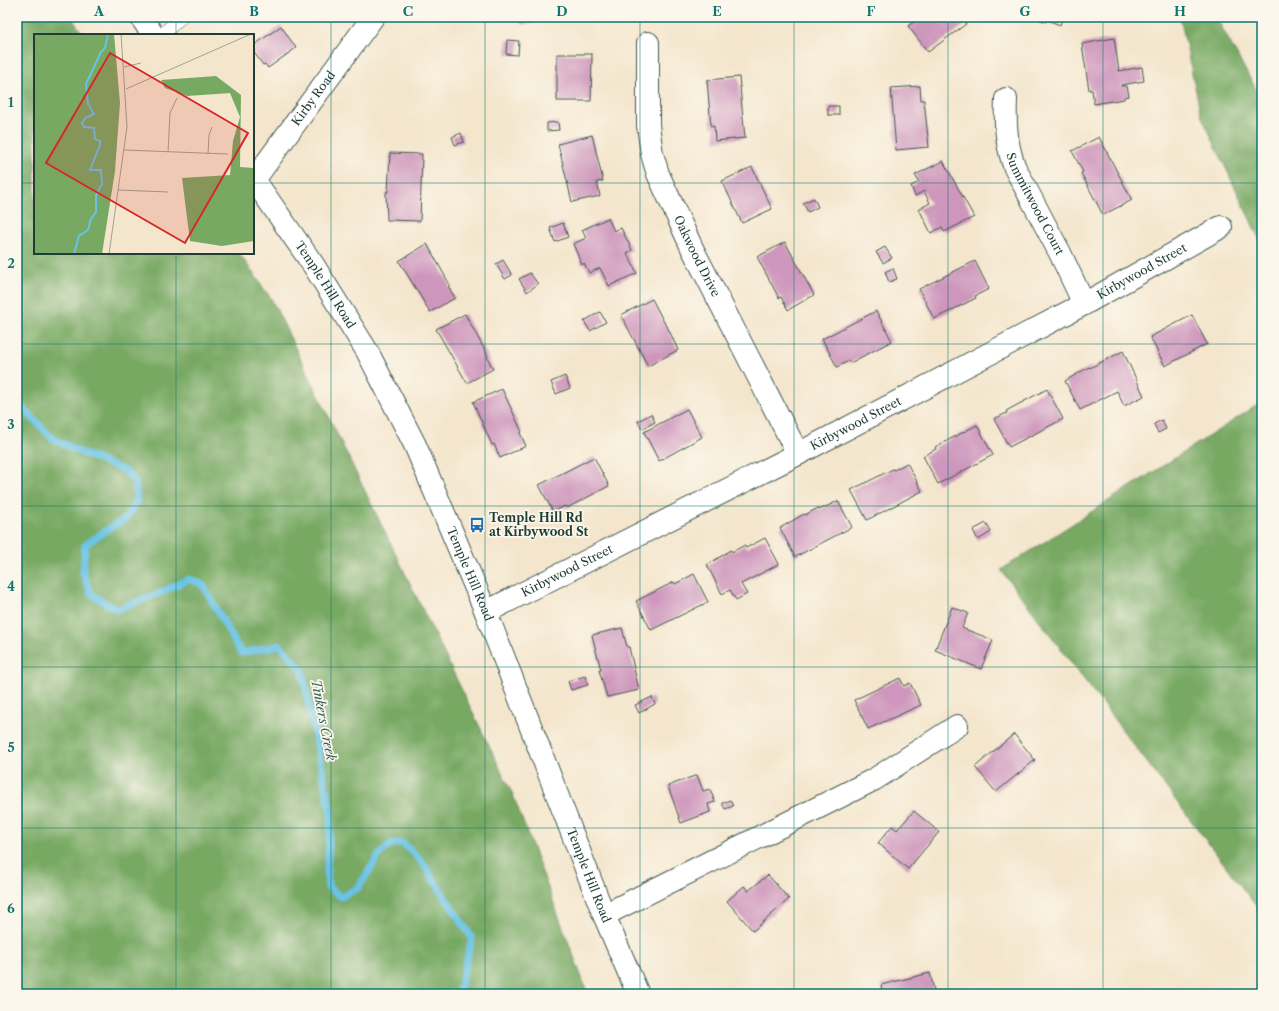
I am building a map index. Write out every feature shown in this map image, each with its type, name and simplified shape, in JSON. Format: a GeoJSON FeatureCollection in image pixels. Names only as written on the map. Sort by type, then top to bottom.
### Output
{"type":"FeatureCollection","features":[{"type":"Feature","properties":{"kind":"street"},"geometry":{"type":"LineString","coordinates":[[141,17],[152,34]]}},
{"type":"Feature","properties":{"kind":"street","name":"Kirby Road"},"geometry":{"type":"LineString","coordinates":[[254,179],[373,17]]}},
{"type":"Feature","properties":{"kind":"street","name":"Oakwood Drive"},"geometry":{"type":"LineString","coordinates":[[648,44],[648,125],[652,154],[658,174],[692,248],[798,454]]}},
{"type":"Feature","properties":{"kind":"street","name":"Summitwood Court"},"geometry":{"type":"LineString","coordinates":[[1006,99],[1006,136],[1009,153],[1015,168],[1060,253],[1084,304]]}},
{"type":"Feature","properties":{"kind":"street","name":"Temple Hill Road"},"geometry":{"type":"LineString","coordinates":[[254,179],[314,266],[367,351],[415,445],[486,612],[604,915],[638,994]]}},
{"type":"Feature","properties":{"kind":"street","name":"Kirbywood Street"},"geometry":{"type":"LineString","coordinates":[[486,612],[798,454],[1084,304],[1221,227]]}},
{"type":"Feature","properties":{"kind":"street"},"geometry":{"type":"LineString","coordinates":[[604,915],[875,779],[957,726]]}},
{"type":"Feature","properties":{"kind":"lane"},"geometry":{"type":"LineString","coordinates":[[163,34],[181,17]]}},
{"type":"Feature","properties":{"kind":"green space"},"geometry":{"type":"Polygon","coordinates":[[[17,17],[71,17],[83,34],[34,34],[34,254],[240,254],[272,300],[513,795],[588,994],[17,994],[17,17]]]}},
{"type":"Feature","properties":{"kind":"green space"},"geometry":{"type":"Polygon","coordinates":[[[514,17],[560,17],[523,24],[514,17]]]}},
{"type":"Feature","properties":{"kind":"green space"},"geometry":{"type":"Polygon","coordinates":[[[1180,17],[1216,17],[1262,100],[1262,245],[1201,115],[1180,17]]]}},
{"type":"Feature","properties":{"kind":"green space"},"geometry":{"type":"Polygon","coordinates":[[[1262,402],[1262,914],[1001,570],[1262,402]]]}},
{"type":"Feature","properties":{"kind":"building"},"geometry":{"type":"Polygon","coordinates":[[[920,17],[971,17],[965,22],[966,24],[928,52],[908,26],[920,17]]]}},
{"type":"Feature","properties":{"kind":"building"},"geometry":{"type":"Polygon","coordinates":[[[1033,17],[1063,17],[1060,25],[1033,17]]]}},
{"type":"Feature","properties":{"kind":"building"},"geometry":{"type":"Polygon","coordinates":[[[281,26],[296,48],[268,68],[265,64],[263,65],[254,52],[254,45],[281,26]]]}},
{"type":"Feature","properties":{"kind":"building"},"geometry":{"type":"Polygon","coordinates":[[[1114,38],[1119,71],[1142,67],[1144,81],[1121,85],[1127,86],[1129,96],[1124,97],[1124,99],[1094,104],[1092,90],[1089,90],[1082,44],[1114,38]]]}},
{"type":"Feature","properties":{"kind":"building"},"geometry":{"type":"Polygon","coordinates":[[[507,40],[519,41],[518,55],[506,54],[507,40]]]}},
{"type":"Feature","properties":{"kind":"building"},"geometry":{"type":"Polygon","coordinates":[[[557,54],[592,54],[591,101],[557,101],[557,54]]]}},
{"type":"Feature","properties":{"kind":"building"},"geometry":{"type":"Polygon","coordinates":[[[739,77],[745,138],[715,141],[714,126],[711,127],[707,80],[739,77]]]}},
{"type":"Feature","properties":{"kind":"building"},"geometry":{"type":"Polygon","coordinates":[[[920,86],[921,100],[924,100],[929,147],[896,150],[891,88],[920,86]]]}},
{"type":"Feature","properties":{"kind":"building"},"geometry":{"type":"Polygon","coordinates":[[[828,106],[839,106],[839,115],[828,115],[828,106]]]}},
{"type":"Feature","properties":{"kind":"building"},"geometry":{"type":"Polygon","coordinates":[[[558,122],[559,130],[547,131],[547,123],[558,122]]]}},
{"type":"Feature","properties":{"kind":"building"},"geometry":{"type":"Polygon","coordinates":[[[461,133],[464,142],[455,145],[452,137],[461,133]]]}},
{"type":"Feature","properties":{"kind":"building"},"geometry":{"type":"Polygon","coordinates":[[[592,135],[603,181],[597,182],[600,196],[572,202],[558,144],[592,135]]]}},
{"type":"Feature","properties":{"kind":"building"},"geometry":{"type":"Polygon","coordinates":[[[1099,137],[1132,200],[1103,215],[1081,173],[1083,172],[1072,151],[1099,137]]]}},
{"type":"Feature","properties":{"kind":"building"},"geometry":{"type":"Polygon","coordinates":[[[390,153],[422,154],[420,221],[387,220],[386,192],[388,192],[390,153]]]}},
{"type":"Feature","properties":{"kind":"building"},"geometry":{"type":"Polygon","coordinates":[[[943,161],[974,217],[944,232],[942,227],[931,233],[919,209],[930,203],[924,191],[915,196],[911,186],[919,182],[915,175],[943,161]]]}},
{"type":"Feature","properties":{"kind":"building"},"geometry":{"type":"Polygon","coordinates":[[[752,167],[772,209],[742,223],[722,181],[752,167]]]}},
{"type":"Feature","properties":{"kind":"building"},"geometry":{"type":"Polygon","coordinates":[[[814,198],[818,207],[808,212],[803,203],[814,198]]]}},
{"type":"Feature","properties":{"kind":"building"},"geometry":{"type":"Polygon","coordinates":[[[608,218],[614,231],[621,228],[632,250],[627,253],[637,273],[609,286],[600,268],[589,273],[584,263],[582,265],[573,244],[586,238],[582,230],[608,218]]]}},
{"type":"Feature","properties":{"kind":"building"},"geometry":{"type":"Polygon","coordinates":[[[563,223],[568,237],[555,242],[550,228],[563,223]]]}},
{"type":"Feature","properties":{"kind":"building"},"geometry":{"type":"Polygon","coordinates":[[[785,242],[814,295],[788,310],[781,297],[779,298],[757,257],[785,242]]]}},
{"type":"Feature","properties":{"kind":"building"},"geometry":{"type":"Polygon","coordinates":[[[427,244],[450,285],[448,286],[455,298],[430,312],[399,261],[427,244]]]}},
{"type":"Feature","properties":{"kind":"building"},"geometry":{"type":"Polygon","coordinates":[[[885,247],[892,258],[883,263],[876,252],[885,247]]]}},
{"type":"Feature","properties":{"kind":"building"},"geometry":{"type":"Polygon","coordinates":[[[503,260],[512,275],[505,279],[496,264],[503,260]]]}},
{"type":"Feature","properties":{"kind":"building"},"geometry":{"type":"Polygon","coordinates":[[[975,261],[989,289],[975,296],[976,298],[934,319],[919,289],[975,261]]]}},
{"type":"Feature","properties":{"kind":"building"},"geometry":{"type":"Polygon","coordinates":[[[893,268],[897,279],[889,282],[885,272],[893,268]]]}},
{"type":"Feature","properties":{"kind":"building"},"geometry":{"type":"Polygon","coordinates":[[[530,273],[538,284],[527,292],[519,279],[530,273]]]}},
{"type":"Feature","properties":{"kind":"building"},"geometry":{"type":"Polygon","coordinates":[[[652,299],[678,350],[648,366],[621,315],[652,299]]]}},
{"type":"Feature","properties":{"kind":"building"},"geometry":{"type":"Polygon","coordinates":[[[876,311],[892,341],[850,363],[849,361],[837,367],[822,339],[876,311]]]}},
{"type":"Feature","properties":{"kind":"building"},"geometry":{"type":"Polygon","coordinates":[[[600,312],[606,322],[590,331],[584,321],[600,312]]]}},
{"type":"Feature","properties":{"kind":"building"},"geometry":{"type":"Polygon","coordinates":[[[465,314],[488,356],[487,357],[493,369],[467,383],[436,329],[465,314]]]}},
{"type":"Feature","properties":{"kind":"building"},"geometry":{"type":"Polygon","coordinates":[[[1192,315],[1207,344],[1165,366],[1150,337],[1192,315]]]}},
{"type":"Feature","properties":{"kind":"building"},"geometry":{"type":"Polygon","coordinates":[[[1123,351],[1144,396],[1124,406],[1117,391],[1080,410],[1065,381],[1089,367],[1090,368],[1123,351]]]}},
{"type":"Feature","properties":{"kind":"building"},"geometry":{"type":"Polygon","coordinates":[[[565,376],[570,388],[556,394],[551,382],[565,376]]]}},
{"type":"Feature","properties":{"kind":"building"},"geometry":{"type":"Polygon","coordinates":[[[502,389],[522,432],[520,433],[526,446],[500,458],[494,444],[492,445],[473,402],[502,389]]]}},
{"type":"Feature","properties":{"kind":"building"},"geometry":{"type":"Polygon","coordinates":[[[1047,389],[1063,419],[1009,447],[994,419],[1047,389]]]}},
{"type":"Feature","properties":{"kind":"building"},"geometry":{"type":"Polygon","coordinates":[[[687,409],[702,437],[659,461],[644,432],[687,409]]]}},
{"type":"Feature","properties":{"kind":"building"},"geometry":{"type":"Polygon","coordinates":[[[651,414],[655,422],[642,429],[638,421],[651,414]]]}},
{"type":"Feature","properties":{"kind":"building"},"geometry":{"type":"Polygon","coordinates":[[[1162,420],[1166,429],[1158,433],[1154,424],[1162,420]]]}},
{"type":"Feature","properties":{"kind":"building"},"geometry":{"type":"Polygon","coordinates":[[[977,425],[993,455],[938,484],[923,456],[936,449],[935,447],[977,425]]]}},
{"type":"Feature","properties":{"kind":"building"},"geometry":{"type":"Polygon","coordinates":[[[594,457],[609,486],[567,508],[565,506],[553,512],[539,485],[594,457]]]}},
{"type":"Feature","properties":{"kind":"building"},"geometry":{"type":"Polygon","coordinates":[[[907,463],[922,491],[867,520],[851,490],[907,463]]]}},
{"type":"Feature","properties":{"kind":"building"},"geometry":{"type":"Polygon","coordinates":[[[838,501],[852,527],[795,557],[780,528],[804,514],[805,515],[818,508],[819,510],[838,501]]]}},
{"type":"Feature","properties":{"kind":"building"},"geometry":{"type":"Polygon","coordinates":[[[986,523],[991,532],[978,540],[973,530],[986,523]]]}},
{"type":"Feature","properties":{"kind":"building"},"geometry":{"type":"Polygon","coordinates":[[[765,538],[779,564],[741,584],[747,594],[736,600],[730,590],[722,594],[707,565],[731,550],[732,552],[745,545],[746,548],[765,538]]]}},
{"type":"Feature","properties":{"kind":"building"},"geometry":{"type":"Polygon","coordinates":[[[694,574],[708,602],[651,630],[636,601],[694,574]]]}},
{"type":"Feature","properties":{"kind":"building"},"geometry":{"type":"Polygon","coordinates":[[[952,607],[968,613],[962,628],[993,640],[981,669],[935,650],[952,607]]]}},
{"type":"Feature","properties":{"kind":"building"},"geometry":{"type":"Polygon","coordinates":[[[622,628],[627,647],[629,647],[639,690],[607,697],[599,670],[601,670],[592,635],[622,628]]]}},
{"type":"Feature","properties":{"kind":"building"},"geometry":{"type":"Polygon","coordinates":[[[585,676],[588,685],[571,690],[568,681],[585,676]]]}},
{"type":"Feature","properties":{"kind":"building"},"geometry":{"type":"Polygon","coordinates":[[[900,678],[904,686],[910,683],[921,705],[868,729],[854,700],[900,678]]]}},
{"type":"Feature","properties":{"kind":"building"},"geometry":{"type":"Polygon","coordinates":[[[652,697],[655,704],[639,713],[635,705],[652,697]]]}},
{"type":"Feature","properties":{"kind":"building"},"geometry":{"type":"Polygon","coordinates":[[[1014,734],[1035,760],[996,792],[975,767],[1014,734]]]}},
{"type":"Feature","properties":{"kind":"building"},"geometry":{"type":"Polygon","coordinates":[[[697,775],[703,791],[710,789],[715,802],[708,804],[710,812],[681,823],[668,786],[697,775]]]}},
{"type":"Feature","properties":{"kind":"building"},"geometry":{"type":"Polygon","coordinates":[[[730,800],[733,806],[725,809],[722,803],[730,800]]]}},
{"type":"Feature","properties":{"kind":"building"},"geometry":{"type":"Polygon","coordinates":[[[914,811],[939,832],[908,869],[878,843],[892,826],[897,830],[914,811]]]}},
{"type":"Feature","properties":{"kind":"building"},"geometry":{"type":"Polygon","coordinates":[[[768,875],[789,899],[753,931],[727,901],[744,886],[748,891],[768,875]]]}},
{"type":"Feature","properties":{"kind":"building"},"geometry":{"type":"Polygon","coordinates":[[[930,973],[935,994],[883,994],[881,985],[930,973]]]}},
{"type":"Feature","properties":{"kind":"waterway","name":"Tinkers Creek"},"geometry":{"type":"LineString","coordinates":[[17,402],[53,439],[125,471],[135,481],[137,502],[125,519],[85,545],[83,573],[91,594],[117,610],[160,593],[189,579],[203,585],[241,653],[280,645],[302,670],[331,814],[327,868],[328,887],[341,897],[358,888],[379,855],[391,844],[403,843],[422,862],[472,938],[459,991],[460,994]]}},
{"type":"Feature","properties":{"kind":"place","name":"Temple Hill Rd at Kirbywood St"},"geometry":{"type":"Point","coordinates":[477,525]}}]}
